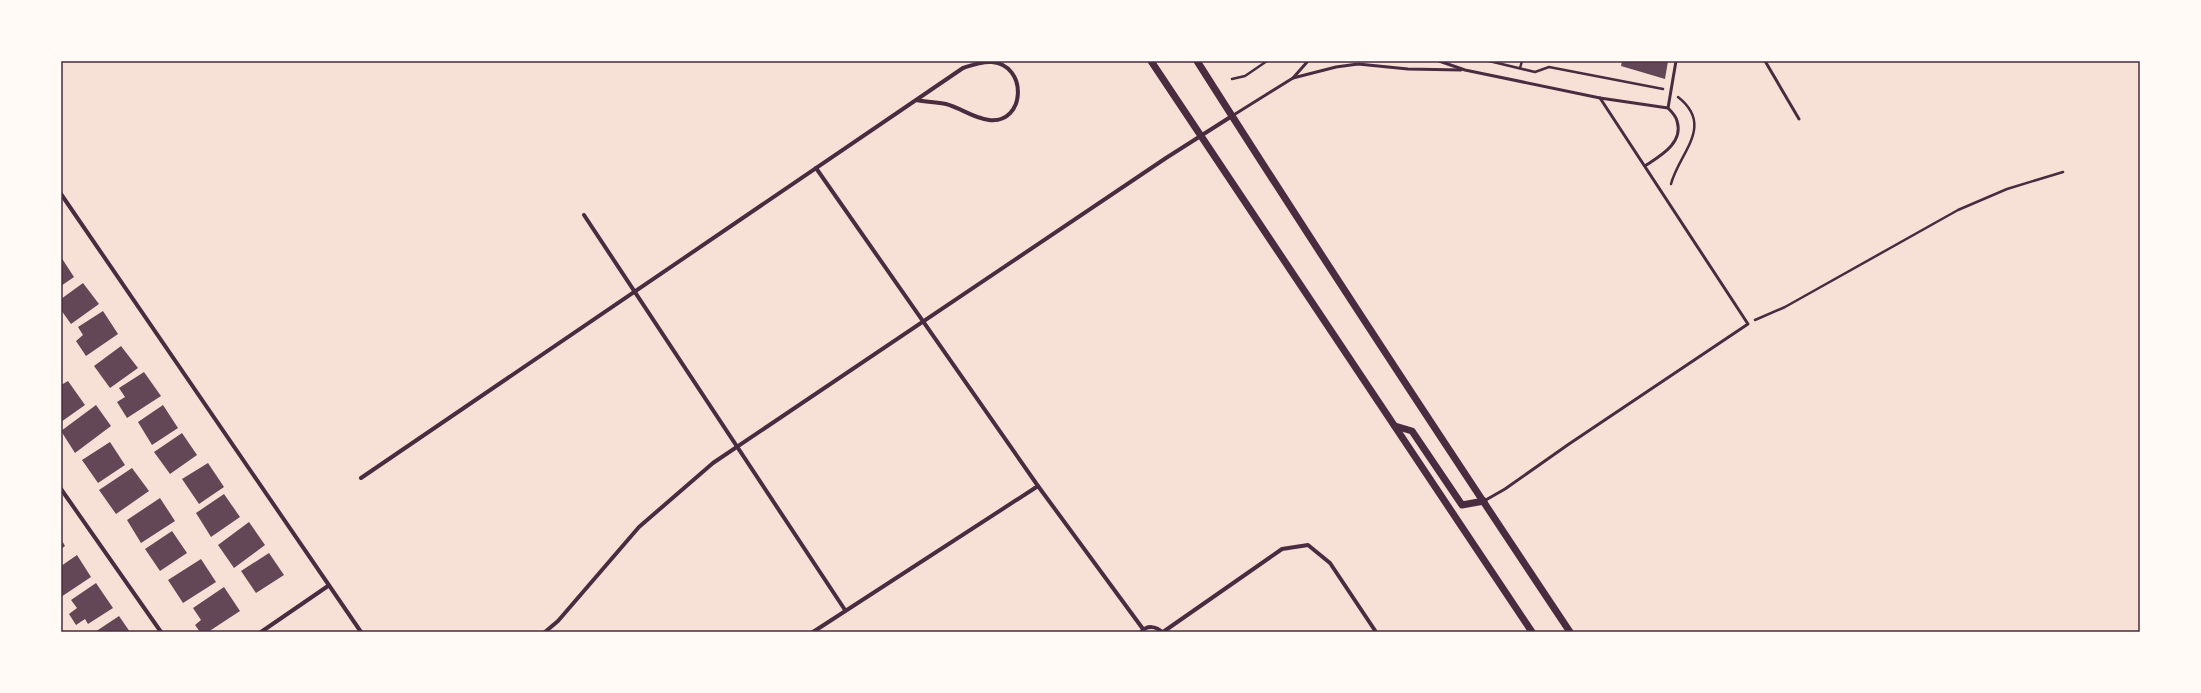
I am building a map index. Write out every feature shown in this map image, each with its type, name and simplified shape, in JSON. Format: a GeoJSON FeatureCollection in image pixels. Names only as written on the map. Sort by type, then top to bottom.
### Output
{"type":"FeatureCollection","features":[{"type":"Feature","properties":{"kind":"street"},"geometry":{"type":"LineString","coordinates":[[1151,61],[1532,632]]}},
{"type":"Feature","properties":{"kind":"street"},"geometry":{"type":"LineString","coordinates":[[1197,61],[1251,148],[1570,632]]}},
{"type":"Feature","properties":{"kind":"street"},"geometry":{"type":"LineString","coordinates":[[361,478],[635,291],[963,68],[979,63],[993,62],[1008,68],[1017,80],[1020,94],[1015,108],[1004,118],[989,120],[968,114],[947,104],[916,100]]}},
{"type":"Feature","properties":{"kind":"street"},"geometry":{"type":"LineString","coordinates":[[545,632],[558,621],[640,527],[713,463],[1232,116]]}},
{"type":"Feature","properties":{"kind":"street"},"geometry":{"type":"LineString","coordinates":[[816,168],[1038,486],[1142,631],[1155,627],[1162,632],[1282,549],[1308,545],[1330,563],[1376,632]]}},
{"type":"Feature","properties":{"kind":"street"},"geometry":{"type":"LineString","coordinates":[[61,194],[328,586],[361,632]]}},
{"type":"Feature","properties":{"kind":"street"},"geometry":{"type":"LineString","coordinates":[[584,215],[845,610]]}},
{"type":"Feature","properties":{"kind":"street"},"geometry":{"type":"LineString","coordinates":[[1395,426],[1412,431],[1462,505],[1484,501]]}},
{"type":"Feature","properties":{"kind":"street"},"geometry":{"type":"LineString","coordinates":[[813,632],[1038,486]]}},
{"type":"Feature","properties":{"kind":"street"},"geometry":{"type":"LineString","coordinates":[[61,488],[161,632]]}},
{"type":"Feature","properties":{"kind":"street"},"geometry":{"type":"LineString","coordinates":[[261,632],[328,586]]}},
{"type":"Feature","properties":{"kind":"lane"},"geometry":{"type":"LineString","coordinates":[[1232,116],[1293,78],[1308,61]]}},
{"type":"Feature","properties":{"kind":"lane"},"geometry":{"type":"LineString","coordinates":[[1439,61],[1464,70],[1600,98],[1668,108],[1677,120],[1677,136],[1669,149],[1645,166]]}},
{"type":"Feature","properties":{"kind":"lane"},"geometry":{"type":"LineString","coordinates":[[1668,108],[1676,61]]}},
{"type":"Feature","properties":{"kind":"lane"},"geometry":{"type":"LineString","coordinates":[[1765,61],[1799,119]]}},
{"type":"Feature","properties":{"kind":"lane"},"geometry":{"type":"LineString","coordinates":[[1293,78],[1336,67],[1358,64],[1408,69],[1464,70]]}},
{"type":"Feature","properties":{"kind":"lane"},"geometry":{"type":"LineString","coordinates":[[1484,501],[1505,489],[1569,444],[1748,324],[1600,98]]}},
{"type":"Feature","properties":{"kind":"path"},"geometry":{"type":"LineString","coordinates":[[1232,79],[1245,76],[1267,61]]}},
{"type":"Feature","properties":{"kind":"path"},"geometry":{"type":"LineString","coordinates":[[1748,324],[1785,307],[1958,210],[2007,189],[2063,172]]}},
{"type":"Feature","properties":{"kind":"building"},"geometry":{"type":"Polygon","coordinates":[[[1622,61],[1668,61],[1665,79],[1621,66],[1622,61]]]}},
{"type":"Feature","properties":{"kind":"building"},"geometry":{"type":"Polygon","coordinates":[[[61,257],[74,277],[61,286],[61,257]]]}},
{"type":"Feature","properties":{"kind":"building"},"geometry":{"type":"Polygon","coordinates":[[[83,283],[99,304],[71,324],[61,310],[61,299],[83,283]]]}},
{"type":"Feature","properties":{"kind":"building"},"geometry":{"type":"Polygon","coordinates":[[[103,311],[118,334],[86,356],[76,341],[83,335],[78,327],[103,311]]]}},
{"type":"Feature","properties":{"kind":"building"},"geometry":{"type":"Polygon","coordinates":[[[121,346],[138,368],[110,388],[94,366],[121,346]]]}},
{"type":"Feature","properties":{"kind":"building"},"geometry":{"type":"Polygon","coordinates":[[[144,372],[161,396],[127,418],[117,402],[125,397],[119,388],[144,372]]]}},
{"type":"Feature","properties":{"kind":"building"},"geometry":{"type":"Polygon","coordinates":[[[68,381],[85,405],[61,422],[61,385],[68,381]]]}},
{"type":"Feature","properties":{"kind":"building"},"geometry":{"type":"Polygon","coordinates":[[[96,405],[111,426],[75,453],[61,431],[96,405]]]}},
{"type":"Feature","properties":{"kind":"building"},"geometry":{"type":"Polygon","coordinates":[[[163,405],[178,428],[152,445],[138,422],[163,405]]]}},
{"type":"Feature","properties":{"kind":"building"},"geometry":{"type":"Polygon","coordinates":[[[182,433],[197,455],[170,474],[154,452],[182,433]]]}},
{"type":"Feature","properties":{"kind":"building"},"geometry":{"type":"Polygon","coordinates":[[[110,442],[125,465],[98,483],[82,460],[110,442]]]}},
{"type":"Feature","properties":{"kind":"building"},"geometry":{"type":"Polygon","coordinates":[[[208,463],[224,487],[199,504],[182,479],[208,463]]]}},
{"type":"Feature","properties":{"kind":"building"},"geometry":{"type":"Polygon","coordinates":[[[132,468],[149,491],[116,514],[99,490],[132,468]]]}},
{"type":"Feature","properties":{"kind":"building"},"geometry":{"type":"Polygon","coordinates":[[[224,494],[240,517],[211,537],[196,513],[224,494]]]}},
{"type":"Feature","properties":{"kind":"building"},"geometry":{"type":"Polygon","coordinates":[[[160,498],[175,521],[141,543],[127,520],[160,498]]]}},
{"type":"Feature","properties":{"kind":"building"},"geometry":{"type":"Polygon","coordinates":[[[249,522],[265,545],[234,568],[218,545],[249,522]]]}},
{"type":"Feature","properties":{"kind":"building"},"geometry":{"type":"Polygon","coordinates":[[[172,531],[187,553],[160,571],[145,549],[172,531]]]}},
{"type":"Feature","properties":{"kind":"building"},"geometry":{"type":"Polygon","coordinates":[[[61,539],[65,546],[61,549],[61,539]]]}},
{"type":"Feature","properties":{"kind":"building"},"geometry":{"type":"Polygon","coordinates":[[[269,553],[284,575],[256,593],[241,571],[269,553]]]}},
{"type":"Feature","properties":{"kind":"building"},"geometry":{"type":"Polygon","coordinates":[[[77,555],[91,577],[61,597],[61,566],[77,555]]]}},
{"type":"Feature","properties":{"kind":"building"},"geometry":{"type":"Polygon","coordinates":[[[201,559],[216,582],[183,603],[168,580],[201,559]]]}},
{"type":"Feature","properties":{"kind":"building"},"geometry":{"type":"Polygon","coordinates":[[[96,583],[113,608],[88,624],[85,619],[76,625],[69,614],[77,608],[71,600],[96,583]]]}},
{"type":"Feature","properties":{"kind":"building"},"geometry":{"type":"Polygon","coordinates":[[[224,587],[240,611],[208,632],[200,632],[195,625],[201,620],[193,608],[224,587]]]}},
{"type":"Feature","properties":{"kind":"building"},"geometry":{"type":"Polygon","coordinates":[[[119,616],[130,632],[95,632],[119,616]]]}}]}
